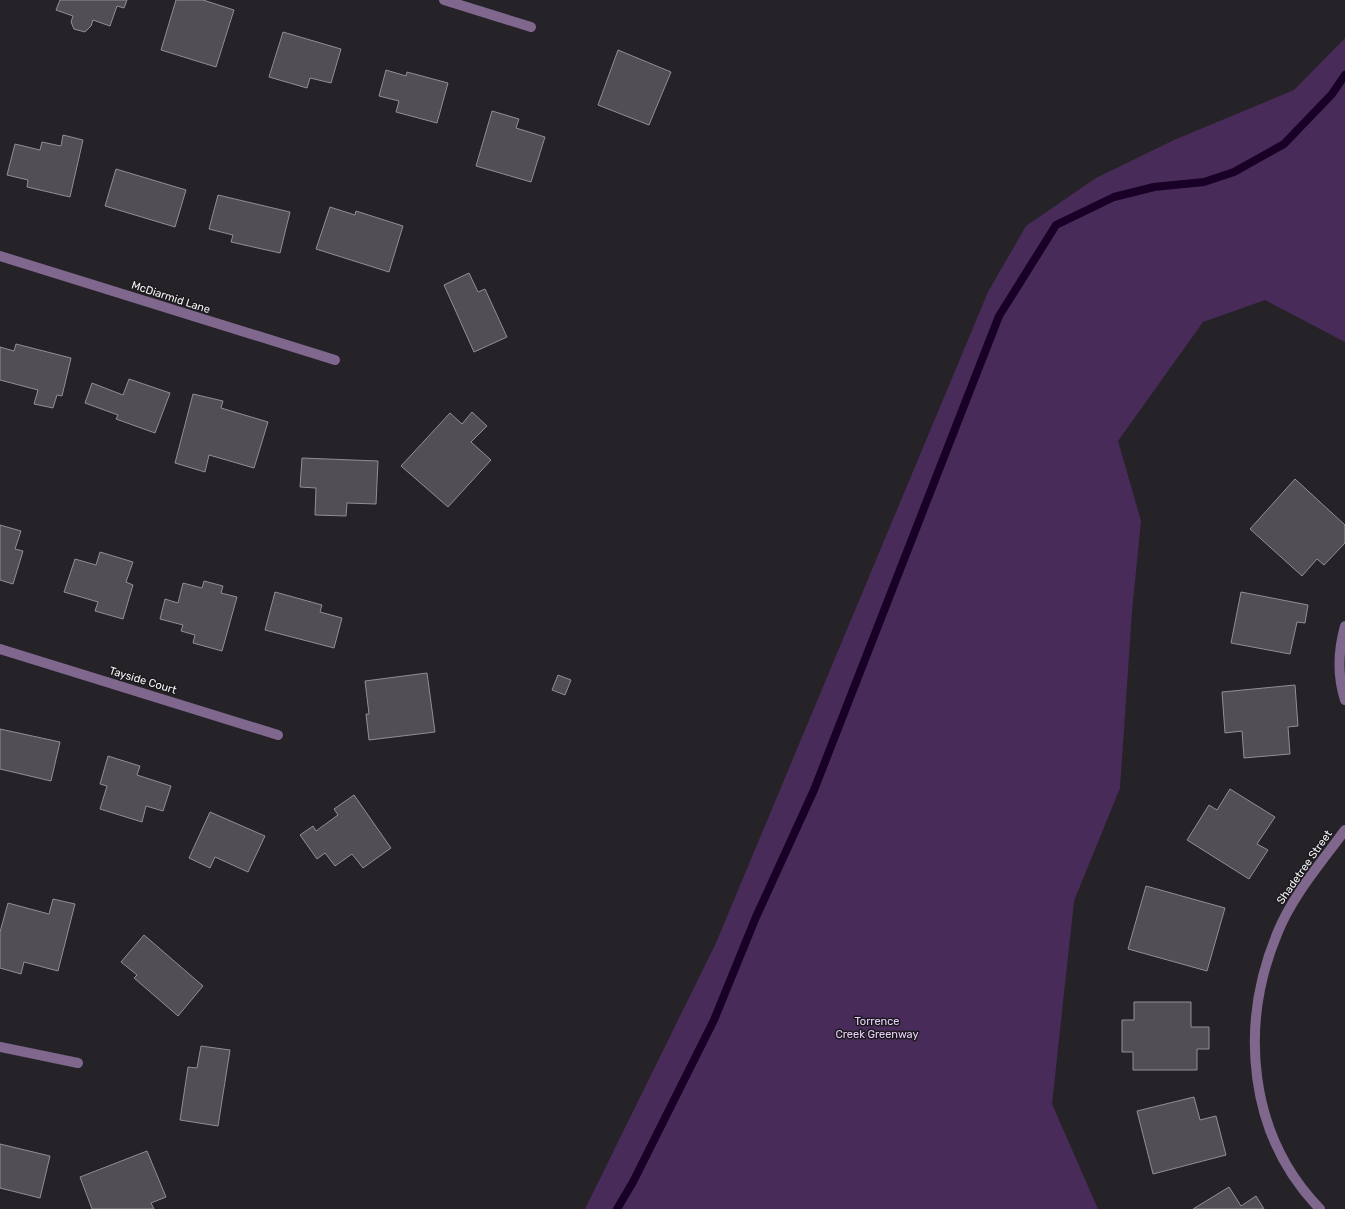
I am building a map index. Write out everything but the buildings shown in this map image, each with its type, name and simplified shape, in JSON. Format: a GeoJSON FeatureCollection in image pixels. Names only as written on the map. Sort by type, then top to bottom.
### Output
{"type":"FeatureCollection","features":[{"type":"Feature","properties":{"kind":"street"},"geometry":{"type":"LineString","coordinates":[[444,0],[530,27]]}},
{"type":"Feature","properties":{"kind":"street","name":"McDiarmid Lane"},"geometry":{"type":"LineString","coordinates":[[0,256],[335,360]]}},
{"type":"Feature","properties":{"kind":"street"},"geometry":{"type":"LineString","coordinates":[[1345,626],[1340,644],[1338,668],[1345,700]]}},
{"type":"Feature","properties":{"kind":"street","name":"Tayside Court"},"geometry":{"type":"LineString","coordinates":[[0,649],[278,734]]}},
{"type":"Feature","properties":{"kind":"street","name":"Shadetree Street"},"geometry":{"type":"LineString","coordinates":[[1320,1209],[1311,1200],[1288,1166],[1267,1125],[1257,1087],[1255,1044],[1257,1003],[1265,968],[1277,933],[1293,902],[1345,830]]}},
{"type":"Feature","properties":{"kind":"street"},"geometry":{"type":"LineString","coordinates":[[0,1047],[78,1064]]}},
{"type":"Feature","properties":{"kind":"green space","name":"Torrence Creek Greenway"},"geometry":{"type":"Polygon","coordinates":[[[1345,38],[1345,342],[1265,300],[1203,322],[1118,441],[1141,521],[1132,611],[1120,788],[1074,901],[1052,1104],[1098,1209],[585,1209],[716,943],[988,292],[1026,226],[1096,178],[1174,140],[1294,90],[1345,38]]]}},
{"type":"Feature","properties":{"kind":"waterway"},"geometry":{"type":"LineString","coordinates":[[617,1209],[633,1182],[714,1020],[756,917],[814,790],[999,316],[1056,225],[1114,197],[1154,187],[1204,182],[1234,172],[1284,144],[1332,94],[1345,75]]}}]}
